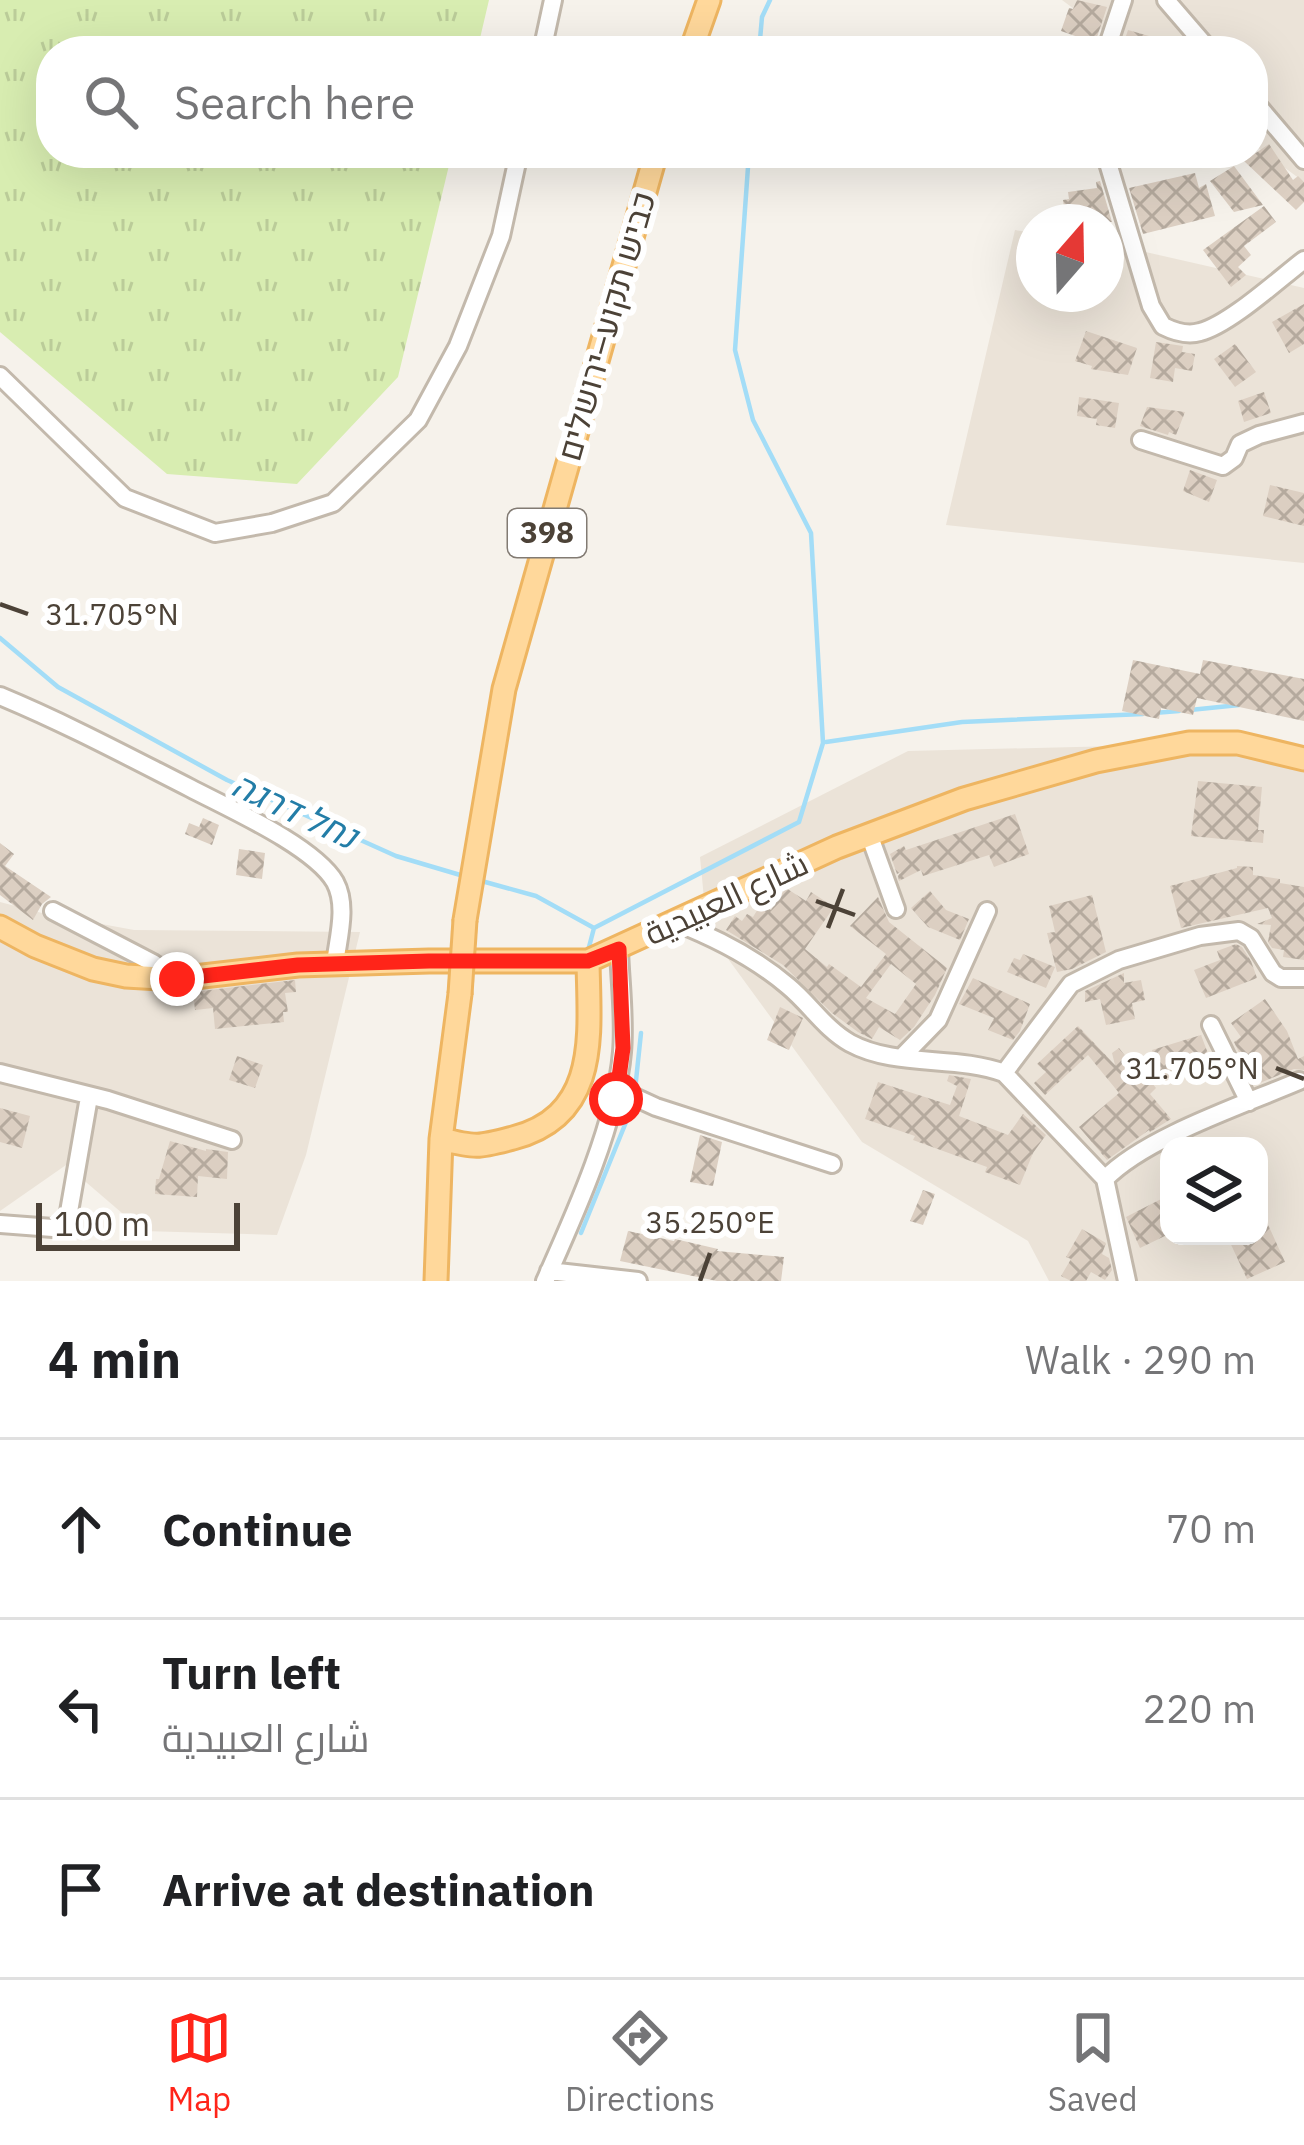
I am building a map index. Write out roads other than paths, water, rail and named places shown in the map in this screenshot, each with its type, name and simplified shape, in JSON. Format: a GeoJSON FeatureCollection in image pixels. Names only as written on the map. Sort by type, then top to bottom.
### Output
{"type":"FeatureCollection","features":[{"type":"Feature","properties":{"kind":"main road"},"geometry":{"type":"LineString","coordinates":[[696,36],[709,0]]}},
{"type":"Feature","properties":{"kind":"main road","name":"כביש תקוע–ירושלים"},"geometry":{"type":"LineString","coordinates":[[441,1139],[465,920],[504,689],[652,168]]}},
{"type":"Feature","properties":{"kind":"main road","name":"شارع العبيدية"},"geometry":{"type":"LineString","coordinates":[[0,926],[35,946],[93,969],[126,976],[177,979],[298,965],[588,961],[869,834],[964,799],[1096,761],[1189,743],[1238,743],[1304,759]]}},
{"type":"Feature","properties":{"kind":"main road"},"geometry":{"type":"LineString","coordinates":[[441,1139],[476,1148],[534,1132],[565,1108],[579,1089],[589,1046],[588,961]]}},
{"type":"Feature","properties":{"kind":"main road","name":"398"},"geometry":{"type":"LineString","coordinates":[[436,1281],[441,1139]]}},
{"type":"Feature","properties":{"kind":"street"},"geometry":{"type":"LineString","coordinates":[[546,36],[554,0]]}},
{"type":"Feature","properties":{"kind":"street"},"geometry":{"type":"LineString","coordinates":[[1111,36],[1124,0]]}},
{"type":"Feature","properties":{"kind":"street"},"geometry":{"type":"LineString","coordinates":[[1166,0],[1197,36]]}},
{"type":"Feature","properties":{"kind":"street"},"geometry":{"type":"LineString","coordinates":[[1268,118],[1304,160]]}},
{"type":"Feature","properties":{"kind":"street"},"geometry":{"type":"LineString","coordinates":[[0,376],[125,498],[215,533],[272,523],[333,503],[418,420],[458,346],[501,236],[516,168]]}},
{"type":"Feature","properties":{"kind":"street"},"geometry":{"type":"LineString","coordinates":[[1109,168],[1150,306],[1162,326],[1188,334],[1204,332],[1304,260]]}},
{"type":"Feature","properties":{"kind":"street"},"geometry":{"type":"LineString","coordinates":[[1141,440],[1222,466],[1234,458],[1240,444],[1304,422]]}},
{"type":"Feature","properties":{"kind":"street"},"geometry":{"type":"LineString","coordinates":[[0,696],[228,808],[310,857],[336,884],[341,899],[335,964]]}},
{"type":"Feature","properties":{"kind":"street"},"geometry":{"type":"LineString","coordinates":[[869,834],[896,908]]}},
{"type":"Feature","properties":{"kind":"street"},"geometry":{"type":"LineString","coordinates":[[53,910],[177,979]]}},
{"type":"Feature","properties":{"kind":"street"},"geometry":{"type":"LineString","coordinates":[[902,1057],[938,1020],[987,911]]}},
{"type":"Feature","properties":{"kind":"street"},"geometry":{"type":"LineString","coordinates":[[675,922],[732,947],[789,986],[849,1042],[867,1050],[1004,1073],[1105,1180],[1127,1281]]}},
{"type":"Feature","properties":{"kind":"street"},"geometry":{"type":"LineString","coordinates":[[1004,1073],[1071,984],[1119,960],[1199,936],[1239,931],[1251,938],[1273,973],[1281,978],[1304,978]]}},
{"type":"Feature","properties":{"kind":"street"},"geometry":{"type":"LineString","coordinates":[[619,949],[623,1048],[617,1089],[547,1276],[638,1281]]}},
{"type":"Feature","properties":{"kind":"street"},"geometry":{"type":"LineString","coordinates":[[1211,1025],[1249,1102]]}},
{"type":"Feature","properties":{"kind":"street"},"geometry":{"type":"LineString","coordinates":[[0,1073],[108,1100],[232,1140]]}},
{"type":"Feature","properties":{"kind":"street"},"geometry":{"type":"LineString","coordinates":[[1105,1180],[1122,1162],[1299,1081]]}},
{"type":"Feature","properties":{"kind":"street"},"geometry":{"type":"LineString","coordinates":[[617,1089],[656,1107],[832,1164]]}},
{"type":"Feature","properties":{"kind":"street"},"geometry":{"type":"LineString","coordinates":[[0,1225],[66,1229],[89,1096]]}},
{"type":"Feature","properties":{"kind":"waterway"},"geometry":{"type":"LineString","coordinates":[[760,36],[770,0]]}},
{"type":"Feature","properties":{"kind":"waterway"},"geometry":{"type":"LineString","coordinates":[[594,928],[799,822],[823,743],[811,533],[753,420],[735,350],[748,168]]}},
{"type":"Feature","properties":{"kind":"waterway","name":"נחל דרגה"},"geometry":{"type":"LineString","coordinates":[[0,638],[58,687],[227,780],[396,856],[467,877]]}},
{"type":"Feature","properties":{"kind":"waterway"},"geometry":{"type":"LineString","coordinates":[[1190,710],[1239,705]]}},
{"type":"Feature","properties":{"kind":"waterway"},"geometry":{"type":"LineString","coordinates":[[1154,713],[1179,711]]}},
{"type":"Feature","properties":{"kind":"waterway"},"geometry":{"type":"LineString","coordinates":[[826,742],[962,722],[1143,714]]}},
{"type":"Feature","properties":{"kind":"waterway","name":"נחל דרגה"},"geometry":{"type":"LineString","coordinates":[[478,880],[536,896],[594,928],[589,947]]}},
{"type":"Feature","properties":{"kind":"waterway","name":"נחל דרגה"},"geometry":{"type":"LineString","coordinates":[[635,1090],[641,1033]]}},
{"type":"Feature","properties":{"kind":"waterway","name":"נחל דרגה"},"geometry":{"type":"LineString","coordinates":[[581,1233],[633,1105]]}}]}
